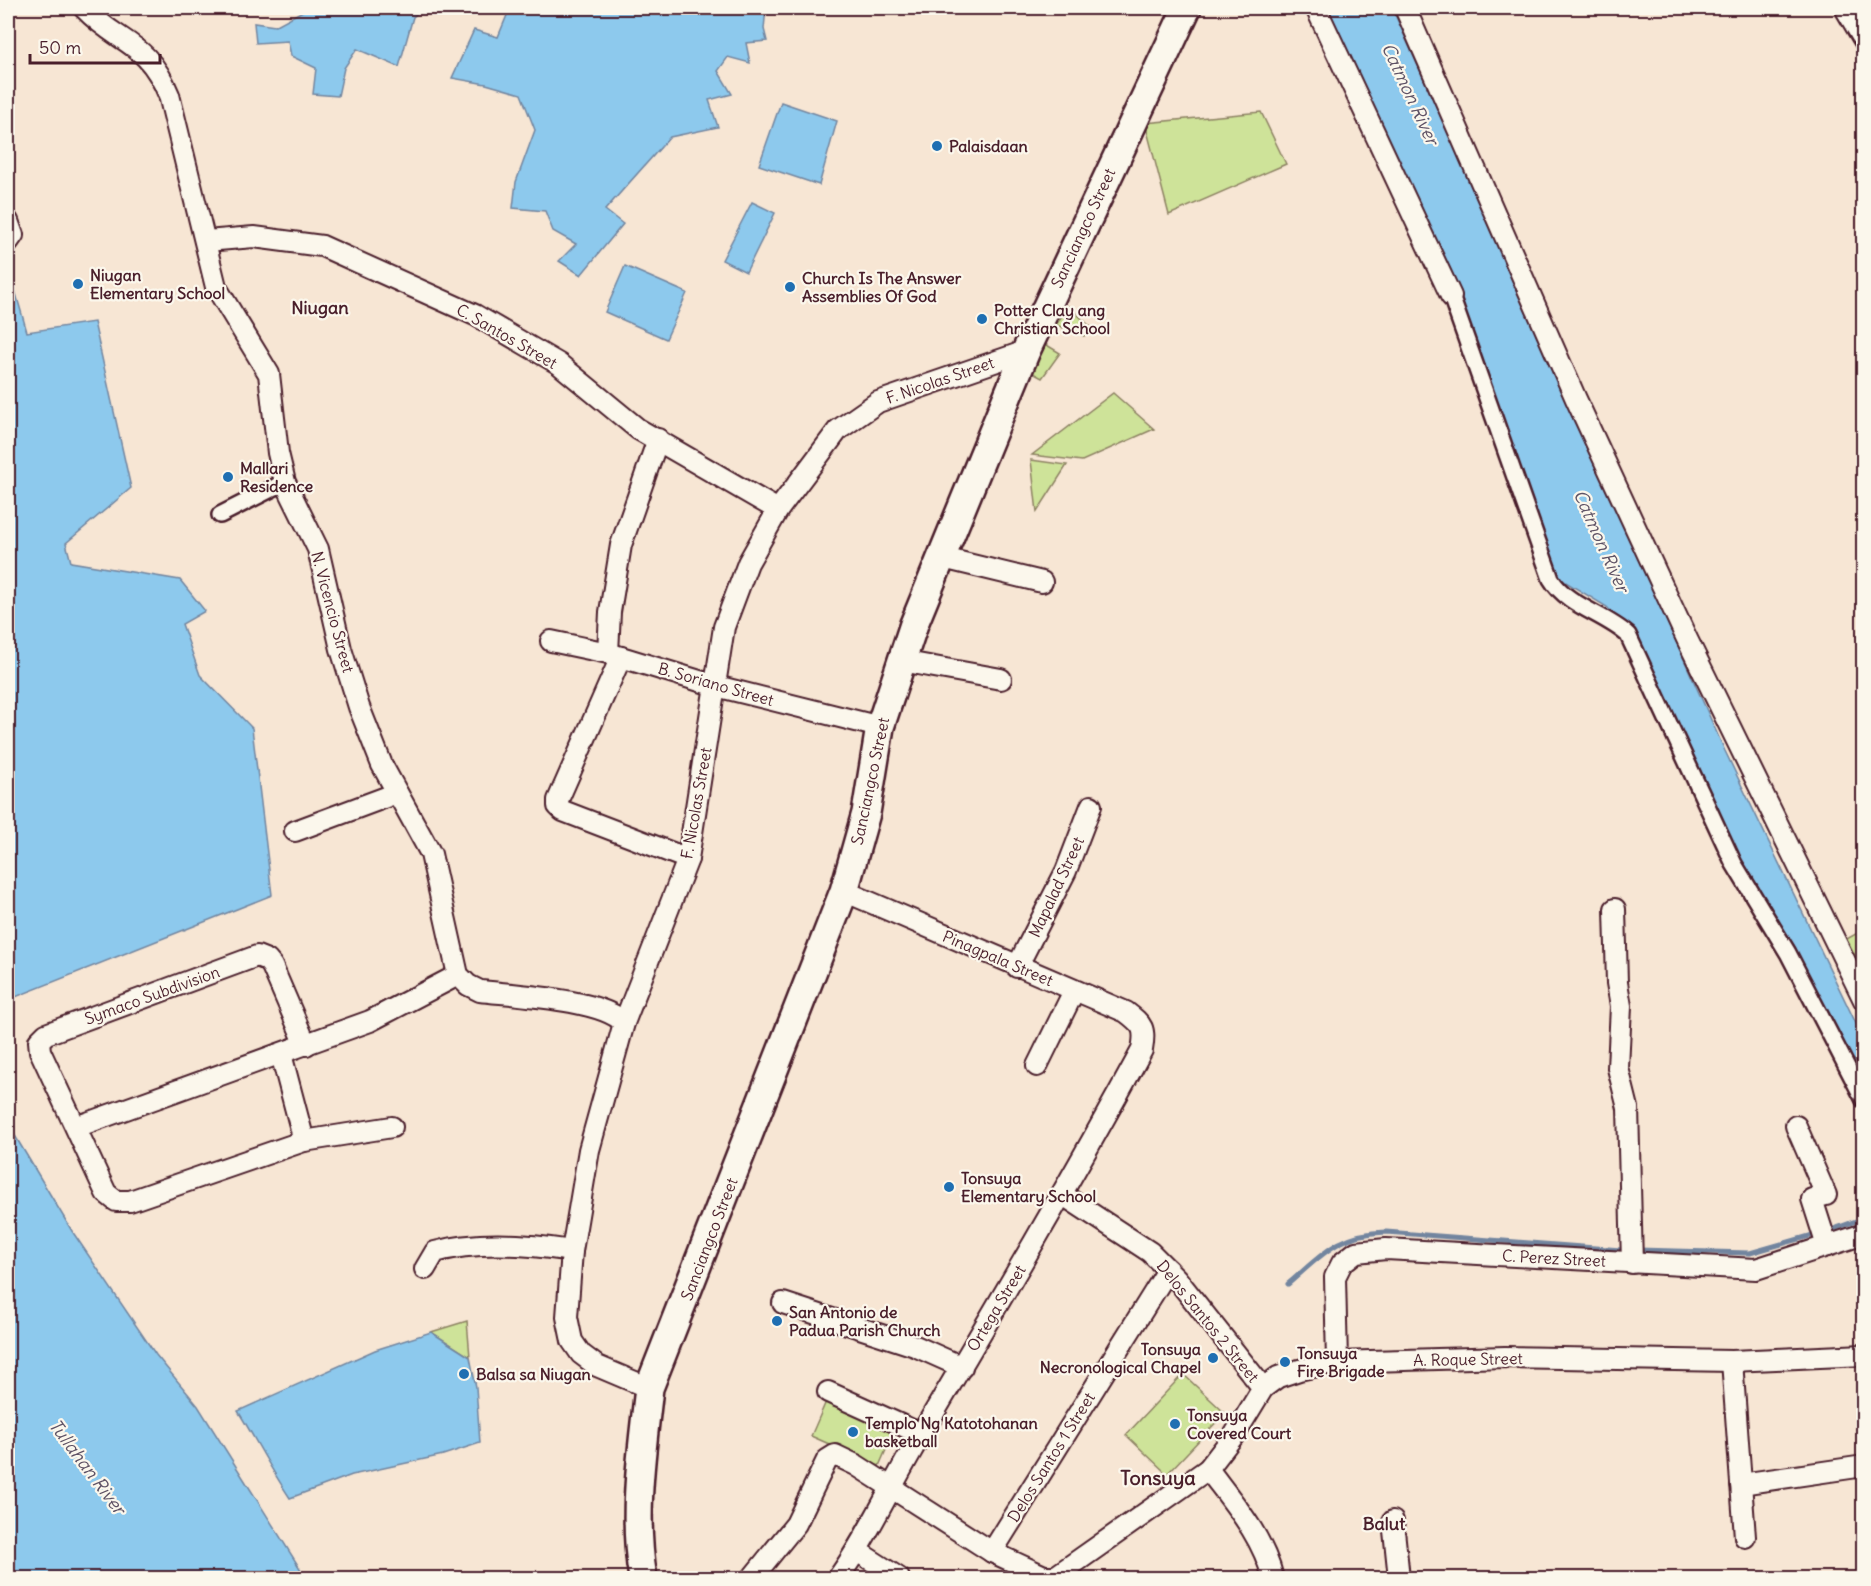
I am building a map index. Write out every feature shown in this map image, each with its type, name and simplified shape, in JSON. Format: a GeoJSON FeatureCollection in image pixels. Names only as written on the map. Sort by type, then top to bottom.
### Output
{"type":"FeatureCollection","features":[{"type":"Feature","properties":{"kind":"main road","name":"Sanciangco Street"},"geometry":{"type":"LineString","coordinates":[[643,1578],[639,1506],[641,1453],[649,1388],[844,891],[866,813],[880,727],[901,661],[1026,351],[1187,8]]}},
{"type":"Feature","properties":{"kind":"street","name":"N. Vicencio Street"},"geometry":{"type":"LineString","coordinates":[[84,8],[109,29],[144,52],[162,76],[170,94],[216,287],[269,374],[278,453],[285,482],[318,549],[341,649],[356,697],[382,765],[431,854],[458,975]]}},
{"type":"Feature","properties":{"kind":"street"},"geometry":{"type":"LineString","coordinates":[[1316,8],[1451,296],[1551,579],[1564,594],[1616,624],[1628,636],[1734,864],[1788,953],[1863,1100]]}},
{"type":"Feature","properties":{"kind":"street"},"geometry":{"type":"LineString","coordinates":[[1405,8],[1576,399],[1672,607],[1863,1000]]}},
{"type":"Feature","properties":{"kind":"street"},"geometry":{"type":"LineString","coordinates":[[1845,8],[1863,40]]}},
{"type":"Feature","properties":{"kind":"street","name":"C. Santos Street"},"geometry":{"type":"LineString","coordinates":[[206,241],[254,237],[289,239],[322,246],[475,315],[559,364],[618,415],[778,510]]}},
{"type":"Feature","properties":{"kind":"street","name":"F. Nicolas Street"},"geometry":{"type":"LineString","coordinates":[[649,1388],[597,1365],[581,1354],[572,1341],[567,1317],[572,1251],[590,1150],[624,1023],[688,859],[724,627],[748,563],[778,510],[838,430],[878,402],[1026,351]]}},
{"type":"Feature","properties":{"kind":"street"},"geometry":{"type":"LineString","coordinates":[[658,439],[621,545],[610,612],[614,655],[558,800],[558,806],[563,811],[688,859]]}},
{"type":"Feature","properties":{"kind":"street"},"geometry":{"type":"LineString","coordinates":[[220,515],[285,482]]}},
{"type":"Feature","properties":{"kind":"street"},"geometry":{"type":"LineString","coordinates":[[943,558],[1042,582]]}},
{"type":"Feature","properties":{"kind":"street","name":"B. Soriano Street"},"geometry":{"type":"LineString","coordinates":[[551,641],[614,655],[716,686],[880,727]]}},
{"type":"Feature","properties":{"kind":"street"},"geometry":{"type":"LineString","coordinates":[[901,661],[1001,680]]}},
{"type":"Feature","properties":{"kind":"street"},"geometry":{"type":"LineString","coordinates":[[295,831],[397,793]]}},
{"type":"Feature","properties":{"kind":"street","name":"Mapalad Street"},"geometry":{"type":"LineString","coordinates":[[1017,967],[1066,871],[1091,806]]}},
{"type":"Feature","properties":{"kind":"street","name":"Pinagpala Street"},"geometry":{"type":"LineString","coordinates":[[844,891],[1126,1012],[1139,1022],[1145,1034]]}},
{"type":"Feature","properties":{"kind":"street"},"geometry":{"type":"LineString","coordinates":[[1616,909],[1617,983],[1621,1006],[1618,1068],[1628,1108],[1632,1263]]}},
{"type":"Feature","properties":{"kind":"street","name":"Symaco Subdivision"},"geometry":{"type":"LineString","coordinates":[[306,1045],[272,966],[267,960],[257,956],[46,1034],[39,1041],[40,1051],[106,1193],[116,1201],[130,1201],[304,1141],[392,1126]]}},
{"type":"Feature","properties":{"kind":"street"},"geometry":{"type":"LineString","coordinates":[[76,1127],[370,1022],[458,975],[468,985],[480,991],[608,1010],[624,1023]]}},
{"type":"Feature","properties":{"kind":"street"},"geometry":{"type":"LineString","coordinates":[[1037,1065],[1074,991]]}},
{"type":"Feature","properties":{"kind":"street","name":"Ortega Street"},"geometry":{"type":"LineString","coordinates":[[838,1578],[857,1551],[921,1434],[1063,1195],[1142,1050],[1145,1034]]}},
{"type":"Feature","properties":{"kind":"street"},"geometry":{"type":"LineString","coordinates":[[280,1054],[304,1141]]}},
{"type":"Feature","properties":{"kind":"street"},"geometry":{"type":"LineString","coordinates":[[1796,1126],[1826,1195],[1812,1199],[1827,1246]]}},
{"type":"Feature","properties":{"kind":"street","name":"Delos Santos 2 Street"},"geometry":{"type":"LineString","coordinates":[[1063,1195],[1150,1252],[1168,1270],[1263,1388]]}},
{"type":"Feature","properties":{"kind":"street","name":"C. Perez Street"},"geometry":{"type":"LineString","coordinates":[[1337,1362],[1335,1277],[1342,1263],[1356,1252],[1386,1249],[1756,1269],[1863,1234]]}},
{"type":"Feature","properties":{"kind":"street"},"geometry":{"type":"LineString","coordinates":[[425,1269],[435,1252],[461,1245],[549,1247],[572,1251]]}},
{"type":"Feature","properties":{"kind":"street","name":"Delos Santos 1 Street"},"geometry":{"type":"LineString","coordinates":[[992,1552],[1168,1270]]}},
{"type":"Feature","properties":{"kind":"street"},"geometry":{"type":"LineString","coordinates":[[783,1303],[895,1338],[962,1367]]}},
{"type":"Feature","properties":{"kind":"street","name":"A. Roque Street"},"geometry":{"type":"LineString","coordinates":[[1263,1388],[1278,1377],[1337,1362],[1505,1357],[1732,1361],[1863,1355]]}},
{"type":"Feature","properties":{"kind":"street"},"geometry":{"type":"LineString","coordinates":[[1732,1361],[1745,1537]]}},
{"type":"Feature","properties":{"kind":"street"},"geometry":{"type":"LineString","coordinates":[[752,1578],[796,1524],[830,1456],[835,1455],[856,1465],[992,1552],[1044,1576],[1056,1576],[1208,1469],[1235,1434],[1263,1388]]}},
{"type":"Feature","properties":{"kind":"street"},"geometry":{"type":"LineString","coordinates":[[828,1392],[921,1434]]}},
{"type":"Feature","properties":{"kind":"street"},"geometry":{"type":"LineString","coordinates":[[1741,1484],[1863,1466]]}},
{"type":"Feature","properties":{"kind":"street"},"geometry":{"type":"LineString","coordinates":[[1208,1469],[1256,1534],[1268,1560],[1273,1578]]}},
{"type":"Feature","properties":{"kind":"street"},"geometry":{"type":"LineString","coordinates":[[1393,1521],[1399,1578]]}},
{"type":"Feature","properties":{"kind":"street"},"geometry":{"type":"LineString","coordinates":[[857,1551],[899,1578]]}},
{"type":"Feature","properties":{"kind":"green space"},"geometry":{"type":"Polygon","coordinates":[[[1261,112],[1286,164],[1169,215],[1145,123],[1261,112]]]}},
{"type":"Feature","properties":{"kind":"green space"},"geometry":{"type":"Polygon","coordinates":[[[1068,306],[1091,327],[1084,336],[1056,325],[1068,306]]]}},
{"type":"Feature","properties":{"kind":"green space"},"geometry":{"type":"Polygon","coordinates":[[[1045,344],[1060,353],[1042,378],[1029,371],[1045,344]]]}},
{"type":"Feature","properties":{"kind":"green space"},"geometry":{"type":"Polygon","coordinates":[[[1113,393],[1154,429],[1082,461],[1032,455],[1113,393]]]}},
{"type":"Feature","properties":{"kind":"green space"},"geometry":{"type":"Polygon","coordinates":[[[1031,460],[1067,465],[1037,512],[1031,460]]]}},
{"type":"Feature","properties":{"kind":"green space"},"geometry":{"type":"Polygon","coordinates":[[[1863,930],[1863,967],[1858,970],[1843,941],[1863,930]]]}},
{"type":"Feature","properties":{"kind":"green space"},"geometry":{"type":"Polygon","coordinates":[[[467,1321],[470,1357],[431,1332],[467,1321]]]}},
{"type":"Feature","properties":{"kind":"green space","name":"Tonsuya Covered Court"},"geometry":{"type":"Polygon","coordinates":[[[1183,1374],[1225,1413],[1167,1474],[1126,1435],[1183,1374]]]}},
{"type":"Feature","properties":{"kind":"green space","name":"Templo Ng Katotohanan basketball"},"geometry":{"type":"Polygon","coordinates":[[[828,1397],[896,1427],[879,1466],[811,1436],[828,1397]]]}},
{"type":"Feature","properties":{"kind":"water"},"geometry":{"type":"Polygon","coordinates":[[[308,8],[423,8],[413,17],[399,67],[357,49],[344,68],[338,96],[313,94],[316,68],[291,56],[288,41],[256,43],[254,23],[275,26],[308,8]]]}},
{"type":"Feature","properties":{"kind":"water"},"geometry":{"type":"Polygon","coordinates":[[[510,8],[766,8],[764,29],[767,41],[746,43],[750,63],[728,57],[718,71],[732,94],[709,100],[718,127],[670,137],[605,210],[623,224],[581,275],[559,261],[576,244],[553,231],[545,211],[513,208],[516,182],[535,130],[521,94],[486,84],[452,78],[474,30],[498,37],[510,8]]]}},
{"type":"Feature","properties":{"kind":"water","name":"Catmon River"},"geometry":{"type":"Polygon","coordinates":[[[1327,8],[1392,8],[1725,751],[1863,1038],[1863,1093],[1794,945],[1738,861],[1638,639],[1607,607],[1559,578],[1451,278],[1327,8]]]}},
{"type":"Feature","properties":{"kind":"water"},"geometry":{"type":"Polygon","coordinates":[[[781,102],[837,121],[819,185],[759,165],[781,102]]]}},
{"type":"Feature","properties":{"kind":"water"},"geometry":{"type":"Polygon","coordinates":[[[752,202],[775,213],[746,272],[722,260],[752,202]]]}},
{"type":"Feature","properties":{"kind":"water"},"geometry":{"type":"Polygon","coordinates":[[[625,266],[687,293],[666,339],[605,312],[625,266]]]}},
{"type":"Feature","properties":{"kind":"water"},"geometry":{"type":"Polygon","coordinates":[[[12,280],[27,332],[94,322],[131,488],[66,543],[71,562],[180,580],[205,611],[182,624],[200,675],[252,728],[272,895],[8,1000],[8,282],[12,280]]]}},
{"type":"Feature","properties":{"kind":"water","name":"Tullahan River"},"geometry":{"type":"Polygon","coordinates":[[[8,1124],[72,1231],[156,1355],[198,1406],[306,1578],[8,1578],[8,1124]]]}},
{"type":"Feature","properties":{"kind":"water"},"geometry":{"type":"Polygon","coordinates":[[[431,1332],[470,1357],[476,1387],[480,1443],[443,1455],[352,1475],[290,1498],[238,1411],[375,1350],[431,1332]]]}},
{"type":"Feature","properties":{"kind":"waterway"},"geometry":{"type":"LineString","coordinates":[[1831,1230],[1864,1218]]}},
{"type":"Feature","properties":{"kind":"waterway"},"geometry":{"type":"LineString","coordinates":[[1288,1284],[1321,1255],[1343,1241],[1369,1233],[1386,1232],[1621,1250]]}},
{"type":"Feature","properties":{"kind":"waterway"},"geometry":{"type":"LineString","coordinates":[[1638,1250],[1750,1253],[1813,1235]]}},
{"type":"Feature","properties":{"kind":"place","name":"Palaisdaan"},"geometry":{"type":"Point","coordinates":[937,146]}},
{"type":"Feature","properties":{"kind":"place","name":"Niugan Elementary School"},"geometry":{"type":"Point","coordinates":[78,284]}},
{"type":"Feature","properties":{"kind":"place","name":"Church Is The Answer Assemblies Of God"},"geometry":{"type":"Point","coordinates":[790,287]}},
{"type":"Feature","properties":{"kind":"place","name":"Potter Clay ang Christian School"},"geometry":{"type":"Point","coordinates":[982,319]}},
{"type":"Feature","properties":{"kind":"place","name":"Mallari Residence"},"geometry":{"type":"Point","coordinates":[228,477]}},
{"type":"Feature","properties":{"kind":"place","name":"Tonsuya Elementary School"},"geometry":{"type":"Point","coordinates":[949,1187]}},
{"type":"Feature","properties":{"kind":"place","name":"San Antonio de Padua Parish Church"},"geometry":{"type":"Point","coordinates":[777,1321]}},
{"type":"Feature","properties":{"kind":"place","name":"Tonsuya Necronological Chapel"},"geometry":{"type":"Point","coordinates":[1213,1358]}},
{"type":"Feature","properties":{"kind":"place","name":"Tonsuya Fire Brigade"},"geometry":{"type":"Point","coordinates":[1285,1362]}},
{"type":"Feature","properties":{"kind":"place","name":"Balsa sa Niugan"},"geometry":{"type":"Point","coordinates":[464,1374]}},
{"type":"Feature","properties":{"kind":"place","name":"Tonsuya Covered Court"},"geometry":{"type":"Point","coordinates":[1175,1424]}},
{"type":"Feature","properties":{"kind":"place","name":"Templo Ng Katotohanan basketball"},"geometry":{"type":"Point","coordinates":[853,1432]}},
{"type":"Feature","properties":{"kind":"district","name":"Niugan"},"geometry":{"type":"Point","coordinates":[320,308]}},
{"type":"Feature","properties":{"kind":"district","name":"Tonsuya"},"geometry":{"type":"Point","coordinates":[1158,1478]}},
{"type":"Feature","properties":{"kind":"district","name":"Balut"},"geometry":{"type":"Point","coordinates":[1384,1524]}}]}
